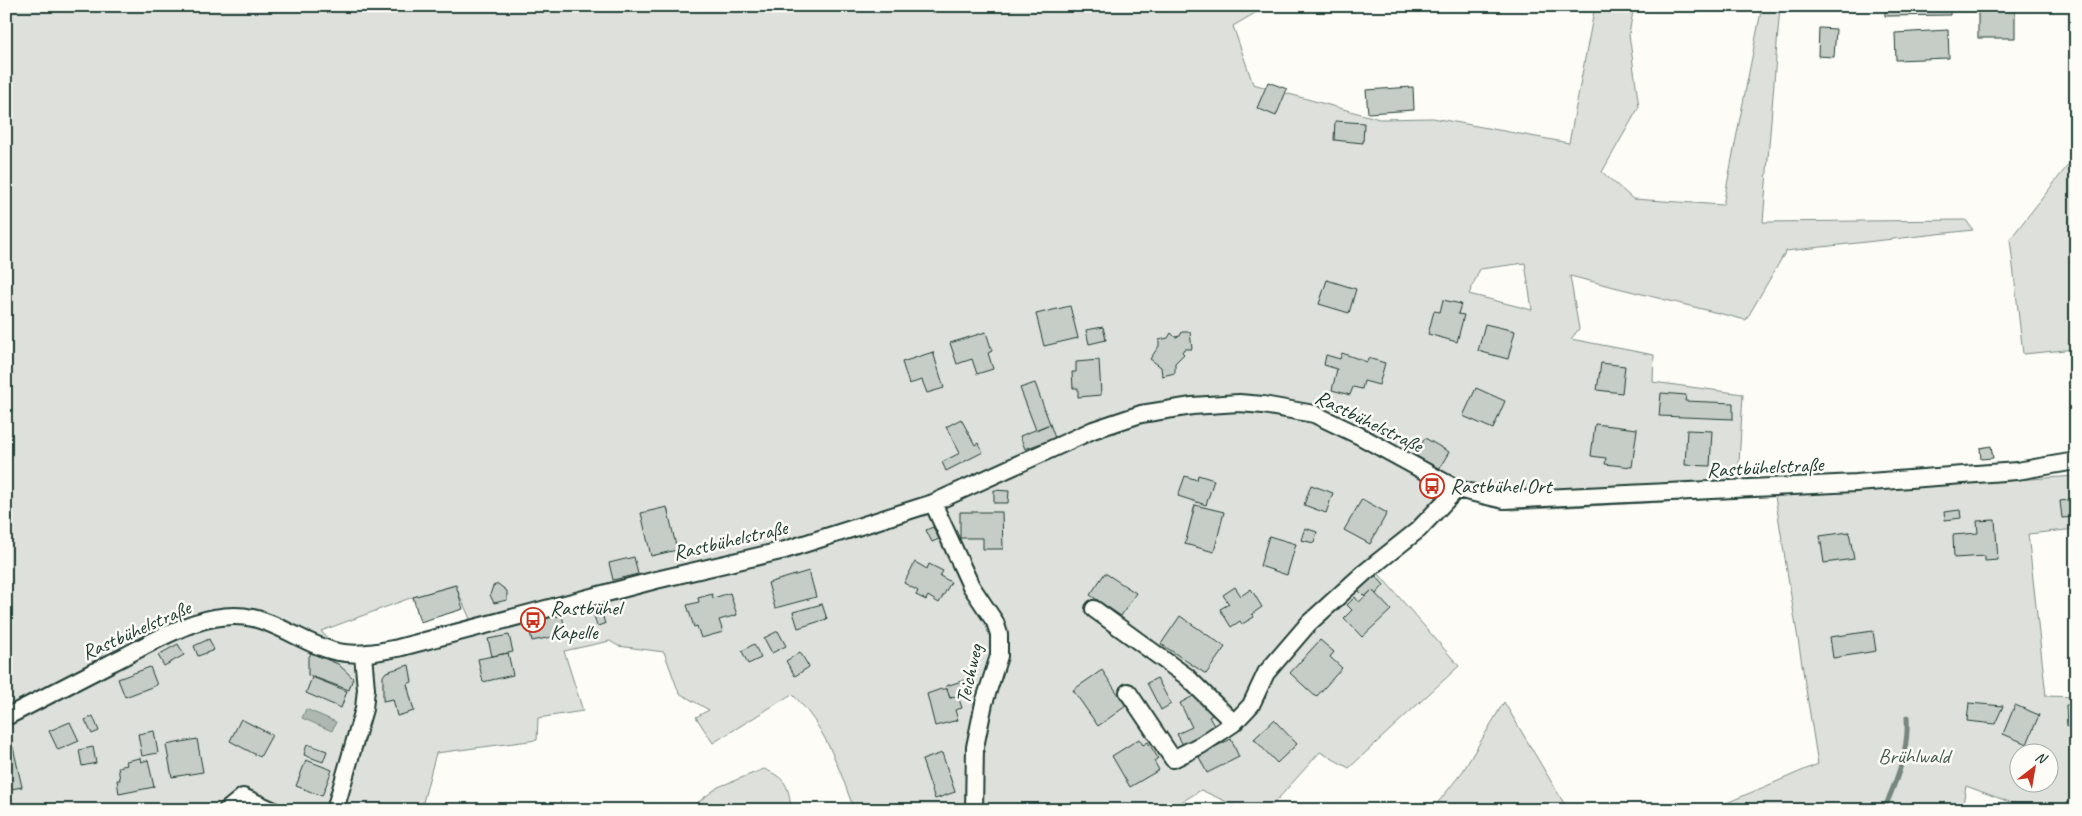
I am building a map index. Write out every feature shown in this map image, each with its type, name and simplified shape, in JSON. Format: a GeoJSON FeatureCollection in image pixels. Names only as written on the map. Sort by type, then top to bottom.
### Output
{"type":"FeatureCollection","features":[{"type":"Feature","properties":{"kind":"street","name":"Rastbühelstraße"},"geometry":{"type":"LineString","coordinates":[[6,717],[183,628],[217,619],[252,618],[336,652],[362,654],[398,648],[647,582],[786,550],[933,504],[1093,430],[1141,414],[1219,404],[1278,406],[1314,414],[1358,435],[1457,489],[1504,500],[1753,490],[2017,471],[2076,461]]}},
{"type":"Feature","properties":{"kind":"street"},"geometry":{"type":"LineString","coordinates":[[1128,692],[1173,759],[1201,745],[1234,724],[1251,705],[1266,672],[1309,622],[1364,573],[1418,530],[1457,489]]}},
{"type":"Feature","properties":{"kind":"street","name":"Teichweg"},"geometry":{"type":"LineString","coordinates":[[933,504],[971,586],[995,622],[999,634],[999,656],[984,703],[975,747],[974,810]]}},
{"type":"Feature","properties":{"kind":"street"},"geometry":{"type":"LineString","coordinates":[[1094,609],[1186,676],[1234,724]]}},
{"type":"Feature","properties":{"kind":"street"},"geometry":{"type":"LineString","coordinates":[[336,810],[364,709],[366,690],[362,654]]}},
{"type":"Feature","properties":{"kind":"street"},"geometry":{"type":"LineString","coordinates":[[227,810],[243,797],[272,810]]}},
{"type":"Feature","properties":{"kind":"green space"},"geometry":{"type":"Polygon","coordinates":[[[6,6],[1267,6],[1233,26],[1253,84],[1379,119],[1433,118],[1569,143],[1595,6],[1634,6],[1629,34],[1639,107],[1602,172],[1633,199],[1723,205],[1762,6],[1780,6],[1763,222],[1966,220],[1973,230],[1786,251],[1746,320],[1570,276],[1579,329],[1571,339],[1654,355],[1653,382],[1743,394],[1737,498],[1512,510],[1460,499],[1379,574],[1459,666],[1349,768],[1320,752],[1268,810],[1244,810],[1201,790],[1169,810],[854,810],[843,778],[822,733],[804,706],[792,694],[713,743],[696,717],[709,710],[679,693],[664,652],[618,646],[610,641],[564,651],[583,711],[538,718],[537,740],[436,753],[421,810],[6,810],[6,6]],[[1525,263],[1480,269],[1469,294],[1532,310],[1525,263]],[[942,510],[774,546],[782,559],[942,510]],[[455,585],[413,597],[321,631],[332,643],[352,648],[405,638],[470,619],[455,585]]]}},
{"type":"Feature","properties":{"kind":"green space"},"geometry":{"type":"Polygon","coordinates":[[[2076,155],[2076,349],[2023,354],[2010,239],[2076,155]]]}},
{"type":"Feature","properties":{"kind":"green space","name":"Brühlwald"},"geometry":{"type":"Polygon","coordinates":[[[2076,476],[2076,529],[2028,534],[2046,696],[2076,697],[2076,810],[2031,810],[1966,786],[1962,810],[1710,810],[1818,764],[1775,496],[2076,476]]]}},
{"type":"Feature","properties":{"kind":"green space"},"geometry":{"type":"Polygon","coordinates":[[[1504,702],[1568,810],[1432,810],[1463,771],[1504,702]]]}},
{"type":"Feature","properties":{"kind":"green space"},"geometry":{"type":"Polygon","coordinates":[[[764,769],[777,776],[785,784],[791,810],[688,810],[718,787],[764,769]]]}},
{"type":"Feature","properties":{"kind":"shaded area"},"geometry":{"type":"Polygon","coordinates":[[[306,709],[336,722],[332,731],[302,718],[306,709]]]}},
{"type":"Feature","properties":{"kind":"building"},"geometry":{"type":"Polygon","coordinates":[[[1885,6],[1950,6],[1950,15],[1885,16],[1885,6]]]}},
{"type":"Feature","properties":{"kind":"building"},"geometry":{"type":"Polygon","coordinates":[[[1978,6],[2015,6],[2015,38],[1978,38],[1978,6]]]}},
{"type":"Feature","properties":{"kind":"building"},"geometry":{"type":"Polygon","coordinates":[[[1819,28],[1836,29],[1834,57],[1818,56],[1819,28]]]}},
{"type":"Feature","properties":{"kind":"building"},"geometry":{"type":"Polygon","coordinates":[[[1948,30],[1949,58],[1896,60],[1895,33],[1948,30]]]}},
{"type":"Feature","properties":{"kind":"building"},"geometry":{"type":"Polygon","coordinates":[[[1268,82],[1287,89],[1276,116],[1257,108],[1268,82]]]}},
{"type":"Feature","properties":{"kind":"building"},"geometry":{"type":"Polygon","coordinates":[[[1413,87],[1414,110],[1368,113],[1366,90],[1413,87]]]}},
{"type":"Feature","properties":{"kind":"building"},"geometry":{"type":"Polygon","coordinates":[[[1335,121],[1364,123],[1363,143],[1334,140],[1335,121]]]}},
{"type":"Feature","properties":{"kind":"building"},"geometry":{"type":"Polygon","coordinates":[[[1327,280],[1356,289],[1349,313],[1319,304],[1327,280]]]}},
{"type":"Feature","properties":{"kind":"building"},"geometry":{"type":"Polygon","coordinates":[[[1443,300],[1461,304],[1458,314],[1464,315],[1457,342],[1428,334],[1434,311],[1440,312],[1443,300]]]}},
{"type":"Feature","properties":{"kind":"building"},"geometry":{"type":"Polygon","coordinates":[[[1070,306],[1078,338],[1044,346],[1036,314],[1070,306]]]}},
{"type":"Feature","properties":{"kind":"building"},"geometry":{"type":"Polygon","coordinates":[[[1485,324],[1515,331],[1508,359],[1478,351],[1485,324]]]}},
{"type":"Feature","properties":{"kind":"building"},"geometry":{"type":"Polygon","coordinates":[[[1103,327],[1106,340],[1089,344],[1086,330],[1103,327]]]}},
{"type":"Feature","properties":{"kind":"building"},"geometry":{"type":"Polygon","coordinates":[[[986,332],[992,351],[988,353],[993,369],[977,374],[972,359],[957,364],[950,343],[986,332]]]}},
{"type":"Feature","properties":{"kind":"building"},"geometry":{"type":"Polygon","coordinates":[[[1182,332],[1190,332],[1192,349],[1184,349],[1182,352],[1184,354],[1175,363],[1175,373],[1162,376],[1161,367],[1150,359],[1159,346],[1159,340],[1168,338],[1171,333],[1175,337],[1180,336],[1182,332]]]}},
{"type":"Feature","properties":{"kind":"building"},"geometry":{"type":"Polygon","coordinates":[[[933,352],[944,388],[927,393],[922,380],[909,384],[902,362],[933,352]]]}},
{"type":"Feature","properties":{"kind":"building"},"geometry":{"type":"Polygon","coordinates":[[[1342,353],[1367,362],[1368,358],[1385,363],[1379,385],[1364,381],[1362,389],[1353,387],[1350,395],[1332,390],[1337,369],[1324,365],[1326,355],[1340,359],[1342,353]]]}},
{"type":"Feature","properties":{"kind":"building"},"geometry":{"type":"Polygon","coordinates":[[[1099,360],[1101,395],[1078,397],[1078,388],[1073,388],[1072,372],[1076,372],[1076,362],[1099,360]]]}},
{"type":"Feature","properties":{"kind":"building"},"geometry":{"type":"Polygon","coordinates":[[[1601,363],[1625,366],[1622,393],[1597,390],[1601,363]]]}},
{"type":"Feature","properties":{"kind":"building"},"geometry":{"type":"Polygon","coordinates":[[[1035,383],[1050,424],[1036,430],[1020,388],[1035,383]]]}},
{"type":"Feature","properties":{"kind":"building"},"geometry":{"type":"Polygon","coordinates":[[[1476,388],[1505,401],[1493,429],[1463,416],[1476,388]]]}},
{"type":"Feature","properties":{"kind":"building"},"geometry":{"type":"Polygon","coordinates":[[[1661,393],[1686,395],[1685,401],[1733,403],[1733,419],[1659,416],[1661,393]]]}},
{"type":"Feature","properties":{"kind":"building"},"geometry":{"type":"Polygon","coordinates":[[[961,419],[975,445],[978,443],[983,452],[946,471],[942,462],[960,453],[946,427],[961,419]]]}},
{"type":"Feature","properties":{"kind":"building"},"geometry":{"type":"Polygon","coordinates":[[[1050,424],[1055,438],[1025,449],[1020,436],[1050,424]]]}},
{"type":"Feature","properties":{"kind":"building"},"geometry":{"type":"Polygon","coordinates":[[[1595,424],[1637,429],[1632,467],[1605,464],[1606,458],[1591,456],[1595,424]]]}},
{"type":"Feature","properties":{"kind":"building"},"geometry":{"type":"Polygon","coordinates":[[[1687,430],[1712,431],[1710,466],[1685,465],[1687,430]]]}},
{"type":"Feature","properties":{"kind":"building"},"geometry":{"type":"Polygon","coordinates":[[[1425,438],[1449,452],[1439,469],[1415,455],[1425,438]]]}},
{"type":"Feature","properties":{"kind":"building"},"geometry":{"type":"Polygon","coordinates":[[[1991,446],[1993,458],[1981,459],[1980,448],[1991,446]]]}},
{"type":"Feature","properties":{"kind":"building"},"geometry":{"type":"Polygon","coordinates":[[[1198,475],[1214,480],[1206,505],[1178,496],[1185,476],[1197,480],[1198,475]]]}},
{"type":"Feature","properties":{"kind":"building"},"geometry":{"type":"Polygon","coordinates":[[[1311,485],[1333,493],[1326,513],[1304,505],[1311,485]]]}},
{"type":"Feature","properties":{"kind":"building"},"geometry":{"type":"Polygon","coordinates":[[[994,490],[1009,491],[1008,503],[994,503],[994,490]]]}},
{"type":"Feature","properties":{"kind":"building"},"geometry":{"type":"Polygon","coordinates":[[[1362,499],[1387,513],[1370,544],[1344,530],[1362,499]]]}},
{"type":"Feature","properties":{"kind":"building"},"geometry":{"type":"Polygon","coordinates":[[[2076,499],[2076,517],[2062,518],[2060,501],[2076,499]]]}},
{"type":"Feature","properties":{"kind":"building"},"geometry":{"type":"Polygon","coordinates":[[[1195,505],[1224,512],[1214,552],[1185,544],[1195,505]]]}},
{"type":"Feature","properties":{"kind":"building"},"geometry":{"type":"Polygon","coordinates":[[[667,507],[677,550],[651,556],[641,513],[667,507]]]}},
{"type":"Feature","properties":{"kind":"building"},"geometry":{"type":"Polygon","coordinates":[[[1960,510],[1961,518],[1945,520],[1944,512],[1960,510]]]}},
{"type":"Feature","properties":{"kind":"building"},"geometry":{"type":"Polygon","coordinates":[[[960,512],[1002,512],[1003,549],[983,549],[983,538],[960,538],[960,512]]]}},
{"type":"Feature","properties":{"kind":"building"},"geometry":{"type":"Polygon","coordinates":[[[1995,520],[1998,560],[1985,561],[1985,556],[1954,558],[1953,535],[1978,533],[1977,521],[1995,520]]]}},
{"type":"Feature","properties":{"kind":"building"},"geometry":{"type":"Polygon","coordinates":[[[933,527],[939,539],[932,542],[926,530],[933,527]]]}},
{"type":"Feature","properties":{"kind":"building"},"geometry":{"type":"Polygon","coordinates":[[[1305,528],[1317,532],[1314,543],[1301,540],[1305,528]]]}},
{"type":"Feature","properties":{"kind":"building"},"geometry":{"type":"Polygon","coordinates":[[[1849,532],[1854,559],[1824,563],[1820,536],[1849,532]]]}},
{"type":"Feature","properties":{"kind":"building"},"geometry":{"type":"Polygon","coordinates":[[[1269,536],[1296,544],[1287,575],[1260,566],[1269,536]]]}},
{"type":"Feature","properties":{"kind":"building"},"geometry":{"type":"Polygon","coordinates":[[[634,557],[638,574],[613,580],[609,563],[634,557]]]}},
{"type":"Feature","properties":{"kind":"building"},"geometry":{"type":"Polygon","coordinates":[[[915,562],[927,569],[929,564],[943,571],[940,576],[951,582],[939,603],[928,596],[926,600],[916,595],[918,591],[904,583],[915,562]]]}},
{"type":"Feature","properties":{"kind":"building"},"geometry":{"type":"Polygon","coordinates":[[[809,571],[816,597],[775,608],[768,583],[809,571]]]}},
{"type":"Feature","properties":{"kind":"building"},"geometry":{"type":"Polygon","coordinates":[[[1105,573],[1136,593],[1121,616],[1090,595],[1105,573]]]}},
{"type":"Feature","properties":{"kind":"building"},"geometry":{"type":"Polygon","coordinates":[[[1373,573],[1384,585],[1376,594],[1372,590],[1365,597],[1357,589],[1373,573]]]}},
{"type":"Feature","properties":{"kind":"building"},"geometry":{"type":"Polygon","coordinates":[[[498,584],[507,591],[507,600],[494,603],[490,595],[493,586],[498,584]]]}},
{"type":"Feature","properties":{"kind":"building"},"geometry":{"type":"Polygon","coordinates":[[[456,585],[463,609],[420,622],[413,597],[456,585]]]}},
{"type":"Feature","properties":{"kind":"building"},"geometry":{"type":"Polygon","coordinates":[[[1235,587],[1241,596],[1251,589],[1262,607],[1252,614],[1254,617],[1242,624],[1240,621],[1231,627],[1220,609],[1229,604],[1223,595],[1235,587]]]}},
{"type":"Feature","properties":{"kind":"building"},"geometry":{"type":"Polygon","coordinates":[[[1372,590],[1391,610],[1362,637],[1344,618],[1352,610],[1347,605],[1355,597],[1359,602],[1372,590]]]}},
{"type":"Feature","properties":{"kind":"building"},"geometry":{"type":"Polygon","coordinates":[[[730,593],[737,615],[719,620],[723,632],[701,638],[697,626],[694,627],[687,605],[699,602],[698,598],[712,594],[713,598],[730,593]]]}},
{"type":"Feature","properties":{"kind":"building"},"geometry":{"type":"Polygon","coordinates":[[[822,604],[827,619],[798,628],[793,612],[822,604]]]}},
{"type":"Feature","properties":{"kind":"building"},"geometry":{"type":"Polygon","coordinates":[[[600,606],[605,624],[597,626],[592,609],[600,606]]]}},
{"type":"Feature","properties":{"kind":"building"},"geometry":{"type":"Polygon","coordinates":[[[562,615],[566,634],[532,641],[528,622],[562,615]]]}},
{"type":"Feature","properties":{"kind":"building"},"geometry":{"type":"Polygon","coordinates":[[[1180,616],[1225,647],[1206,674],[1161,644],[1180,616]]]}},
{"type":"Feature","properties":{"kind":"building"},"geometry":{"type":"Polygon","coordinates":[[[778,631],[786,646],[772,653],[764,638],[778,631]]]}},
{"type":"Feature","properties":{"kind":"building"},"geometry":{"type":"Polygon","coordinates":[[[1873,631],[1876,651],[1833,658],[1830,637],[1873,631]]]}},
{"type":"Feature","properties":{"kind":"building"},"geometry":{"type":"Polygon","coordinates":[[[509,635],[513,652],[492,656],[488,639],[509,635]]]}},
{"type":"Feature","properties":{"kind":"building"},"geometry":{"type":"Polygon","coordinates":[[[209,639],[214,650],[198,656],[194,646],[209,639]]]}},
{"type":"Feature","properties":{"kind":"building"},"geometry":{"type":"Polygon","coordinates":[[[1320,640],[1334,652],[1330,657],[1342,668],[1316,697],[1290,673],[1320,640]]]}},
{"type":"Feature","properties":{"kind":"building"},"geometry":{"type":"Polygon","coordinates":[[[178,644],[184,655],[164,666],[158,655],[178,644]]]}},
{"type":"Feature","properties":{"kind":"building"},"geometry":{"type":"Polygon","coordinates":[[[754,644],[761,658],[748,664],[742,651],[754,644]]]}},
{"type":"Feature","properties":{"kind":"building"},"geometry":{"type":"Polygon","coordinates":[[[800,652],[809,667],[795,676],[786,661],[800,652]]]}},
{"type":"Feature","properties":{"kind":"building"},"geometry":{"type":"Polygon","coordinates":[[[311,653],[338,664],[353,678],[349,690],[308,675],[308,659],[311,653]]]}},
{"type":"Feature","properties":{"kind":"building"},"geometry":{"type":"Polygon","coordinates":[[[508,653],[513,675],[483,682],[478,659],[508,653]]]}},
{"type":"Feature","properties":{"kind":"building"},"geometry":{"type":"Polygon","coordinates":[[[409,665],[412,682],[407,684],[414,711],[397,716],[393,699],[383,701],[383,676],[386,672],[409,665]]]}},
{"type":"Feature","properties":{"kind":"building"},"geometry":{"type":"Polygon","coordinates":[[[150,667],[157,685],[125,697],[118,679],[150,667]]]}},
{"type":"Feature","properties":{"kind":"building"},"geometry":{"type":"Polygon","coordinates":[[[1102,670],[1126,706],[1098,726],[1073,690],[1102,670]]]}},
{"type":"Feature","properties":{"kind":"building"},"geometry":{"type":"Polygon","coordinates":[[[312,677],[347,691],[341,708],[306,693],[312,677]]]}},
{"type":"Feature","properties":{"kind":"building"},"geometry":{"type":"Polygon","coordinates":[[[1157,678],[1171,704],[1161,710],[1147,683],[1157,678]]]}},
{"type":"Feature","properties":{"kind":"building"},"geometry":{"type":"Polygon","coordinates":[[[965,680],[969,693],[950,698],[946,686],[965,680]]]}},
{"type":"Feature","properties":{"kind":"building"},"geometry":{"type":"Polygon","coordinates":[[[947,689],[950,698],[958,696],[962,708],[955,710],[958,720],[935,726],[927,694],[947,689]]]}},
{"type":"Feature","properties":{"kind":"building"},"geometry":{"type":"Polygon","coordinates":[[[1197,694],[1204,708],[1210,706],[1214,714],[1209,717],[1216,729],[1183,745],[1177,734],[1192,727],[1180,703],[1197,694]]]}},
{"type":"Feature","properties":{"kind":"building"},"geometry":{"type":"Polygon","coordinates":[[[1969,703],[2003,706],[1995,724],[1967,721],[1969,703]]]}},
{"type":"Feature","properties":{"kind":"building"},"geometry":{"type":"Polygon","coordinates":[[[2076,704],[2076,727],[2067,727],[2066,705],[2076,704]]]}},
{"type":"Feature","properties":{"kind":"building"},"geometry":{"type":"Polygon","coordinates":[[[2015,705],[2039,715],[2027,744],[2003,734],[2015,705]]]}},
{"type":"Feature","properties":{"kind":"building"},"geometry":{"type":"Polygon","coordinates":[[[93,716],[99,731],[92,734],[85,720],[93,716]]]}},
{"type":"Feature","properties":{"kind":"building"},"geometry":{"type":"Polygon","coordinates":[[[241,719],[272,735],[260,757],[230,741],[241,719]]]}},
{"type":"Feature","properties":{"kind":"building"},"geometry":{"type":"Polygon","coordinates":[[[1274,720],[1297,744],[1277,763],[1254,739],[1274,720]]]}},
{"type":"Feature","properties":{"kind":"building"},"geometry":{"type":"Polygon","coordinates":[[[70,722],[79,741],[58,750],[49,731],[70,722]]]}},
{"type":"Feature","properties":{"kind":"building"},"geometry":{"type":"Polygon","coordinates":[[[154,731],[158,753],[142,756],[138,734],[154,731]]]}},
{"type":"Feature","properties":{"kind":"building"},"geometry":{"type":"Polygon","coordinates":[[[197,739],[203,772],[172,777],[166,745],[197,739]]]}},
{"type":"Feature","properties":{"kind":"building"},"geometry":{"type":"Polygon","coordinates":[[[1139,739],[1143,745],[1148,742],[1158,758],[1154,761],[1159,770],[1130,787],[1112,756],[1139,739]]]}},
{"type":"Feature","properties":{"kind":"building"},"geometry":{"type":"Polygon","coordinates":[[[1231,739],[1239,757],[1207,773],[1198,755],[1231,739]]]}},
{"type":"Feature","properties":{"kind":"building"},"geometry":{"type":"Polygon","coordinates":[[[307,744],[327,751],[323,762],[304,755],[307,744]]]}},
{"type":"Feature","properties":{"kind":"building"},"geometry":{"type":"Polygon","coordinates":[[[13,747],[22,787],[6,790],[6,748],[13,747]]]}},
{"type":"Feature","properties":{"kind":"building"},"geometry":{"type":"Polygon","coordinates":[[[93,747],[96,763],[82,766],[79,750],[93,747]]]}},
{"type":"Feature","properties":{"kind":"building"},"geometry":{"type":"Polygon","coordinates":[[[942,753],[955,792],[935,799],[922,760],[942,753]]]}},
{"type":"Feature","properties":{"kind":"building"},"geometry":{"type":"Polygon","coordinates":[[[140,758],[141,762],[148,760],[154,787],[119,794],[117,780],[120,780],[118,767],[127,765],[126,761],[140,758]]]}},
{"type":"Feature","properties":{"kind":"building"},"geometry":{"type":"Polygon","coordinates":[[[306,760],[332,770],[322,796],[296,786],[306,760]]]}},
{"type":"Feature","properties":{"kind":"waterway"},"geometry":{"type":"LineString","coordinates":[[1884,810],[1898,776],[1904,753],[1907,717]]}},
{"type":"Feature","properties":{"kind":"place","name":"Rastbühel Ort"},"geometry":{"type":"Point","coordinates":[1432,486]}},
{"type":"Feature","properties":{"kind":"place","name":"Rastbühel Kapelle"},"geometry":{"type":"Point","coordinates":[533,620]}}]}
